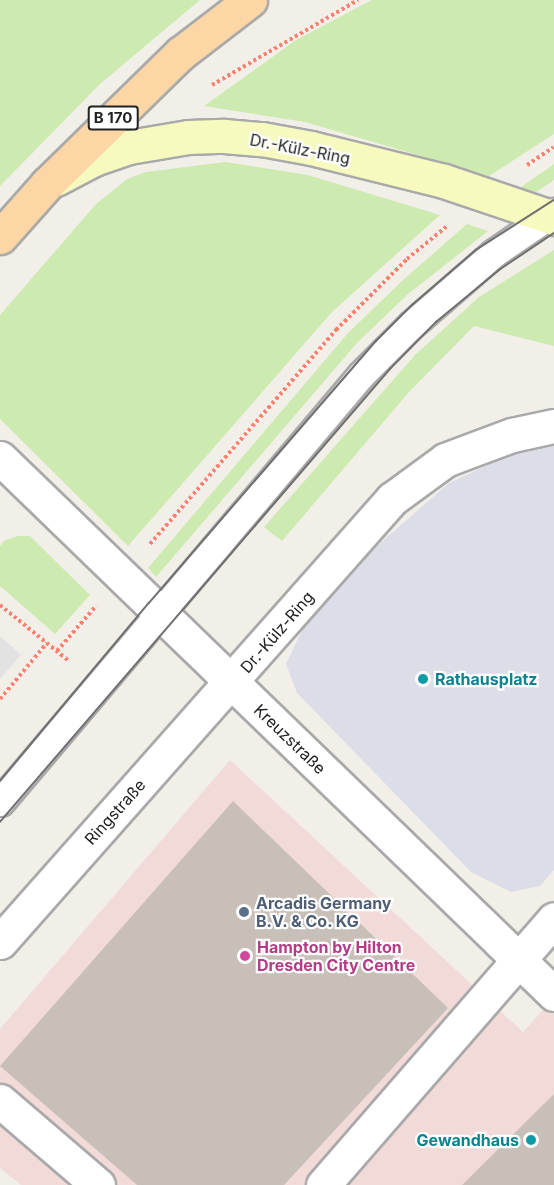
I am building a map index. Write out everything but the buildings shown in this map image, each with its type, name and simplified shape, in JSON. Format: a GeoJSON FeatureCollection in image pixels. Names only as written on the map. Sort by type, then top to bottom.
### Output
{"type":"FeatureCollection","features":[{"type":"Feature","properties":{"kind":"main road","name":"B 170"},"geometry":{"type":"LineString","coordinates":[[0,237],[47,184],[181,53],[250,0]]}},
{"type":"Feature","properties":{"kind":"main road","name":"Dr.-Külz-Ring"},"geometry":{"type":"LineString","coordinates":[[47,184],[85,163],[129,147],[188,137],[224,136],[311,148],[444,182],[552,215]]}},
{"type":"Feature","properties":{"kind":"street","name":"Dr.-Külz-Ring"},"geometry":{"type":"LineString","coordinates":[[232,683],[392,499],[445,460],[512,435],[554,426]]}},
{"type":"Feature","properties":{"kind":"street","name":"Kreuzstraße"},"geometry":{"type":"LineString","coordinates":[[0,458],[554,994]]}},
{"type":"Feature","properties":{"kind":"street","name":"Ringstraße"},"geometry":{"type":"LineString","coordinates":[[0,942],[232,683]]}},
{"type":"Feature","properties":{"kind":"street"},"geometry":{"type":"LineString","coordinates":[[323,1185],[554,919]]}},
{"type":"Feature","properties":{"kind":"street"},"geometry":{"type":"LineString","coordinates":[[0,1101],[98,1185]]}},
{"type":"Feature","properties":{"kind":"lane"},"geometry":{"type":"LineString","coordinates":[[0,802],[361,375],[411,325],[494,253],[552,215]]}},
{"type":"Feature","properties":{"kind":"path"},"geometry":{"type":"LineString","coordinates":[[57,651],[122,576]]}},
{"type":"Feature","properties":{"kind":"path"},"geometry":{"type":"LineString","coordinates":[[0,606],[69,661]]}},
{"type":"Feature","properties":{"kind":"path"},"geometry":{"type":"LineString","coordinates":[[0,699],[47,642]]}},
{"type":"Feature","properties":{"kind":"shaded area","name":"Rathausplatz"},"geometry":{"type":"Polygon","coordinates":[[[554,445],[554,870],[540,886],[511,892],[471,872],[297,693],[286,664],[303,628],[371,551],[449,483],[513,453],[554,445]]]}},
{"type":"Feature","properties":{"kind":"shaded area"},"geometry":{"type":"Polygon","coordinates":[[[0,636],[21,655],[0,679],[0,636]]]}},
{"type":"Feature","properties":{"kind":"shaded area","name":"Hampton by Hilton Dresden City Centre"},"geometry":{"type":"Polygon","coordinates":[[[230,760],[523,1032],[554,998],[554,1185],[21,1185],[0,1168],[0,1029],[230,760]]]}},
{"type":"Feature","properties":{"kind":"green space"},"geometry":{"type":"Polygon","coordinates":[[[0,0],[200,0],[100,84],[0,186],[0,0]]]}},
{"type":"Feature","properties":{"kind":"green space"},"geometry":{"type":"Polygon","coordinates":[[[372,0],[554,0],[554,134],[489,176],[305,122],[204,106],[296,40],[372,0]]]}},
{"type":"Feature","properties":{"kind":"green space"},"geometry":{"type":"Polygon","coordinates":[[[225,162],[308,175],[440,215],[332,312],[128,546],[0,419],[0,315],[96,204],[127,179],[146,172],[225,162]]]}},
{"type":"Feature","properties":{"kind":"green space"},"geometry":{"type":"Polygon","coordinates":[[[554,164],[554,180],[532,195],[517,190],[554,164]]]}},
{"type":"Feature","properties":{"kind":"green space"},"geometry":{"type":"Polygon","coordinates":[[[467,224],[488,231],[407,295],[357,343],[156,577],[148,568],[348,333],[402,281],[467,224]]]}},
{"type":"Feature","properties":{"kind":"green space"},"geometry":{"type":"Polygon","coordinates":[[[554,250],[554,346],[474,326],[409,392],[282,541],[264,527],[415,355],[479,297],[554,250]]]}},
{"type":"Feature","properties":{"kind":"green space"},"geometry":{"type":"Polygon","coordinates":[[[18,536],[30,536],[90,595],[55,634],[0,586],[0,546],[5,540],[18,536]]]}},
{"type":"Feature","properties":{"kind":"tram line"},"geometry":{"type":"LineString","coordinates":[[0,781],[149,603],[376,341],[412,305],[476,250],[554,200]]}},
{"type":"Feature","properties":{"kind":"tram line"},"geometry":{"type":"LineString","coordinates":[[0,822],[390,369],[436,322],[499,270],[554,233]]}},
{"type":"Feature","properties":{"kind":"place","name":"Rathausplatz"},"geometry":{"type":"Point","coordinates":[423,679]}},
{"type":"Feature","properties":{"kind":"place","name":"Arcadis Germany B.V. & Co. KG"},"geometry":{"type":"Point","coordinates":[244,912]}},
{"type":"Feature","properties":{"kind":"place","name":"Hampton by Hilton Dresden City Centre"},"geometry":{"type":"Point","coordinates":[245,956]}},
{"type":"Feature","properties":{"kind":"place","name":"Gewandhaus"},"geometry":{"type":"Point","coordinates":[531,1140]}}]}
